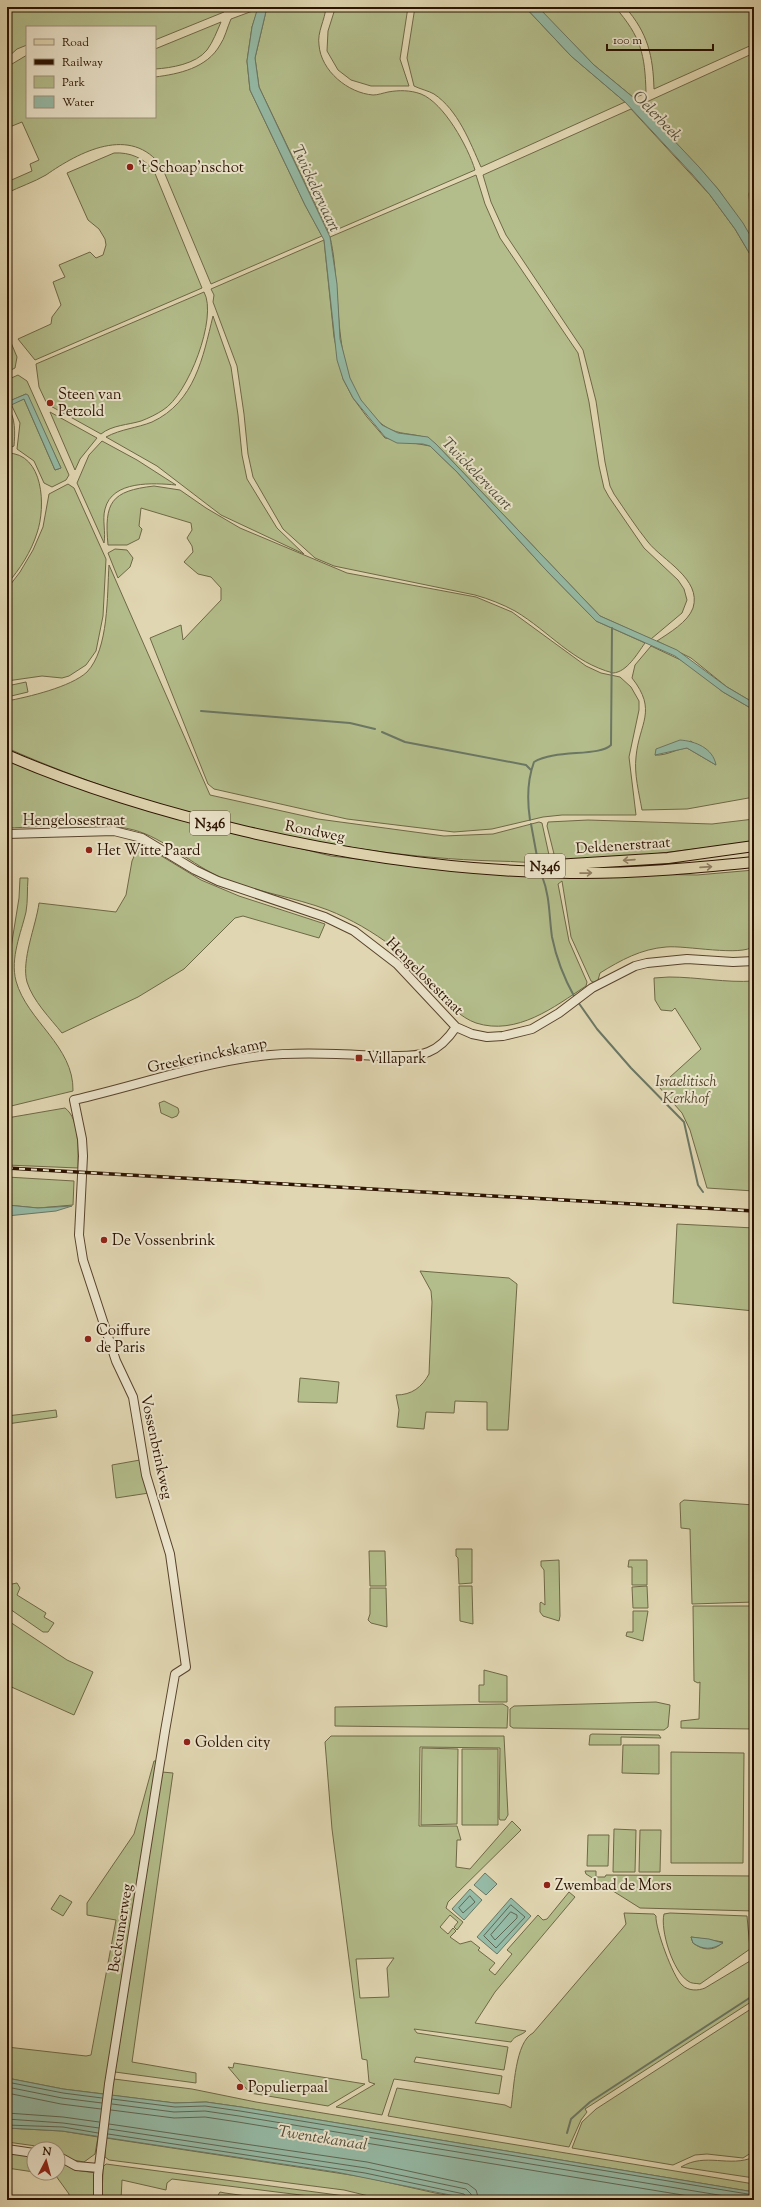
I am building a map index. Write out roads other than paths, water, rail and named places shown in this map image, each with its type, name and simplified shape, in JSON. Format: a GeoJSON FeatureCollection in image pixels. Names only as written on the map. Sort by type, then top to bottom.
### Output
{"type":"FeatureCollection","features":[{"type":"Feature","properties":{"kind":"main road","name":"Rondweg"},"geometry":{"type":"LineString","coordinates":[[7,755],[46,772],[118,797],[187,818],[308,846],[421,862],[502,871],[573,873],[629,872]]}},
{"type":"Feature","properties":{"kind":"main road","name":"Deldenerstraat"},"geometry":{"type":"LineString","coordinates":[[421,862],[548,866],[668,858],[754,846]]}},
{"type":"Feature","properties":{"kind":"main road","name":"Deldenerstraat"},"geometry":{"type":"LineString","coordinates":[[629,872],[754,862]]}},
{"type":"Feature","properties":{"kind":"street","name":"Hengelosestraat"},"geometry":{"type":"LineString","coordinates":[[7,834],[114,831],[142,838],[195,870],[218,881],[325,917],[354,930],[397,964],[456,1027],[472,1034],[487,1037],[522,1033],[542,1024],[592,988],[635,966],[647,963],[686,959],[733,962],[754,960]]}},
{"type":"Feature","properties":{"kind":"street","name":"Greekerinckskamp"},"geometry":{"type":"LineString","coordinates":[[74,1100],[225,1063],[258,1057],[309,1054],[410,1056],[424,1054],[441,1045],[456,1027]]}},
{"type":"Feature","properties":{"kind":"street","name":"Vossenbrinkweg"},"geometry":{"type":"LineString","coordinates":[[74,1100],[80,1129],[83,1156],[79,1215],[79,1234],[83,1260],[116,1361],[133,1397],[146,1475],[170,1554],[186,1667]]}},
{"type":"Feature","properties":{"kind":"street","name":"Beckumerweg"},"geometry":{"type":"LineString","coordinates":[[98,2200],[99,2168],[109,2084],[175,1674],[186,1667]]}},
{"type":"Feature","properties":{"kind":"street"},"geometry":{"type":"LineString","coordinates":[[7,2149],[26,2152]]}},
{"type":"Feature","properties":{"kind":"street"},"geometry":{"type":"LineString","coordinates":[[66,2160],[76,2166],[99,2168]]}},
{"type":"Feature","properties":{"kind":"water"},"geometry":{"type":"Polygon","coordinates":[[[258,7],[267,7],[255,58],[259,87],[330,237],[337,284],[340,339],[350,378],[361,400],[382,425],[398,433],[428,437],[436,444],[600,616],[677,650],[727,687],[754,703],[754,710],[723,692],[675,656],[596,621],[545,569],[457,472],[430,446],[423,444],[397,443],[385,437],[353,398],[343,379],[337,360],[324,240],[305,205],[250,90],[247,61],[252,27],[258,7]]]}},
{"type":"Feature","properties":{"kind":"water"},"geometry":{"type":"Polygon","coordinates":[[[525,7],[540,9],[594,65],[634,98],[699,167],[718,189],[743,223],[754,242],[754,261],[735,229],[710,195],[692,174],[625,102],[571,56],[525,7]]]}},
{"type":"Feature","properties":{"kind":"water"},"geometry":{"type":"Polygon","coordinates":[[[26,394],[28,395],[61,468],[55,470],[24,399],[7,407],[7,402],[26,394]]]}},
{"type":"Feature","properties":{"kind":"water"},"geometry":{"type":"Polygon","coordinates":[[[680,740],[692,742],[702,746],[711,754],[716,765],[687,748],[655,755],[656,749],[680,740]]]}},
{"type":"Feature","properties":{"kind":"water"},"geometry":{"type":"Polygon","coordinates":[[[7,1205],[38,1208],[72,1206],[56,1211],[7,1216],[7,1205]]]}},
{"type":"Feature","properties":{"kind":"water"},"geometry":{"type":"Polygon","coordinates":[[[485,1873],[497,1884],[486,1895],[474,1885],[485,1873]]]}},
{"type":"Feature","properties":{"kind":"water"},"geometry":{"type":"Polygon","coordinates":[[[470,1889],[482,1900],[464,1920],[452,1909],[470,1889]]]}},
{"type":"Feature","properties":{"kind":"water"},"geometry":{"type":"Polygon","coordinates":[[[511,1898],[531,1916],[497,1954],[477,1937],[511,1898]]]}},
{"type":"Feature","properties":{"kind":"water"},"geometry":{"type":"Polygon","coordinates":[[[691,1937],[709,1939],[723,1943],[715,1947],[704,1948],[693,1943],[691,1937]]]}},
{"type":"Feature","properties":{"kind":"water","name":"Twentekanaal"},"geometry":{"type":"Polygon","coordinates":[[[7,2078],[63,2089],[175,2103],[206,2102],[241,2107],[754,2192],[754,2200],[475,2200],[336,2172],[62,2131],[7,2128],[7,2078]]]}},
{"type":"Feature","properties":{"kind":"waterway"},"geometry":{"type":"LineString","coordinates":[[530,820],[528,791],[534,762],[553,756],[597,751],[605,749],[611,745],[612,628]]}},
{"type":"Feature","properties":{"kind":"waterway"},"geometry":{"type":"LineString","coordinates":[[201,711],[350,723],[375,729]]}},
{"type":"Feature","properties":{"kind":"waterway"},"geometry":{"type":"LineString","coordinates":[[382,732],[405,742],[526,765],[531,770]]}},
{"type":"Feature","properties":{"kind":"waterway"},"geometry":{"type":"LineString","coordinates":[[531,824],[538,862]]}},
{"type":"Feature","properties":{"kind":"waterway"},"geometry":{"type":"LineString","coordinates":[[542,876],[548,899],[554,945],[561,968],[575,998]]}},
{"type":"Feature","properties":{"kind":"waterway"},"geometry":{"type":"LineString","coordinates":[[578,1002],[597,1029],[631,1068],[684,1122],[698,1185],[703,1192]]}},
{"type":"Feature","properties":{"kind":"waterway"},"geometry":{"type":"LineString","coordinates":[[567,2133],[571,2119],[590,2102],[754,1995]]}},
{"type":"Feature","properties":{"kind":"railway"},"geometry":{"type":"LineString","coordinates":[[7,1168],[754,1211]]}},
{"type":"Feature","properties":{"kind":"place","name":"'t Schoap'nschot"},"geometry":{"type":"Point","coordinates":[130,167]}},
{"type":"Feature","properties":{"kind":"place","name":"Steen van Petzold"},"geometry":{"type":"Point","coordinates":[50,403]}},
{"type":"Feature","properties":{"kind":"place","name":"Het Witte Paard"},"geometry":{"type":"Point","coordinates":[89,850]}},
{"type":"Feature","properties":{"kind":"place","name":"Villapark"},"geometry":{"type":"Point","coordinates":[359,1058]}},
{"type":"Feature","properties":{"kind":"place","name":"De Vossenbrink"},"geometry":{"type":"Point","coordinates":[104,1240]}},
{"type":"Feature","properties":{"kind":"place","name":"Coiffure de Paris"},"geometry":{"type":"Point","coordinates":[88,1339]}},
{"type":"Feature","properties":{"kind":"place","name":"Golden city"},"geometry":{"type":"Point","coordinates":[187,1742]}},
{"type":"Feature","properties":{"kind":"place","name":"Zwembad de Mors"},"geometry":{"type":"Point","coordinates":[547,1885]}},
{"type":"Feature","properties":{"kind":"place","name":"Populierpaal"},"geometry":{"type":"Point","coordinates":[240,2087]}},
{"type":"Feature","properties":{"kind":"water label","name":"Oelerbeek"},"geometry":{"type":"Point","coordinates":[658,115]}},
{"type":"Feature","properties":{"kind":"water label","name":"Twickelervaart"},"geometry":{"type":"Point","coordinates":[317,188]}},
{"type":"Feature","properties":{"kind":"water label","name":"Twickelervaart"},"geometry":{"type":"Point","coordinates":[478,473]}},
{"type":"Feature","properties":{"kind":"park label","name":"Israelitisch Kerkhof"},"geometry":{"type":"Point","coordinates":[686,1090]}}]}
